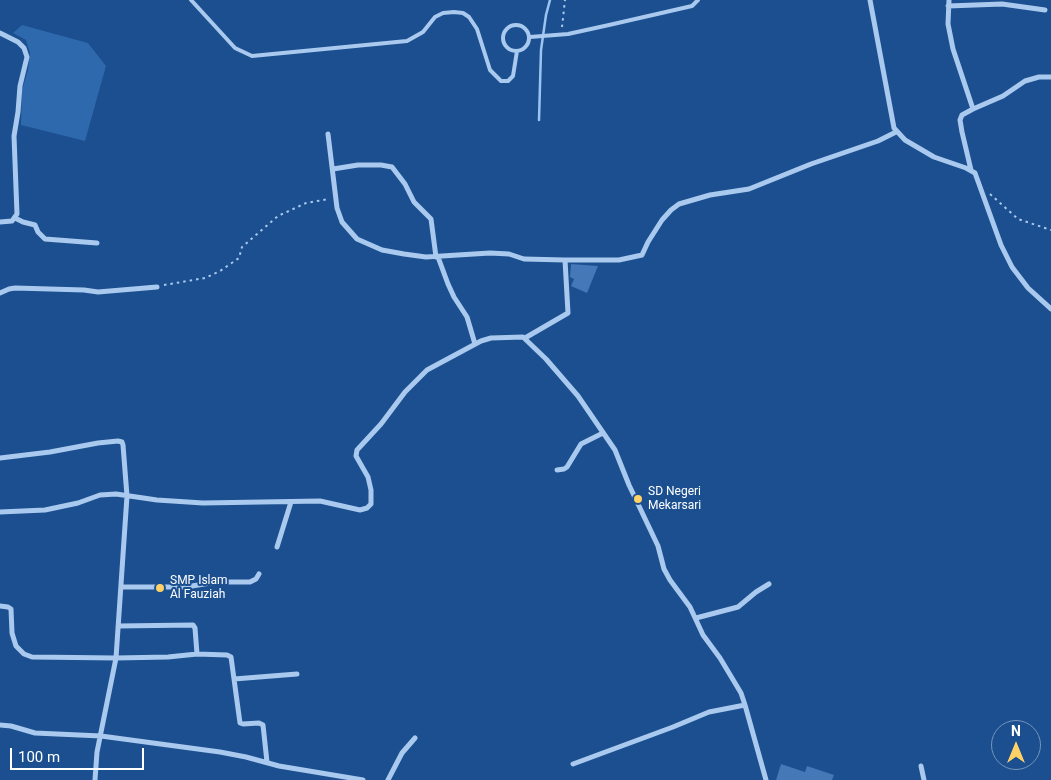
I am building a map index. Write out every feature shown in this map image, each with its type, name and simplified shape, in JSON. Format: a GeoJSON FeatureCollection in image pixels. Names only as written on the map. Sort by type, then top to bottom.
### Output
{"type":"FeatureCollection","features":[{"type":"Feature","properties":{"kind":"street"},"geometry":{"type":"LineString","coordinates":[[870,0],[892,124],[896,132],[911,144],[934,157],[971,170],[978,177],[1001,245],[1012,267],[1028,288],[1051,309]]}},
{"type":"Feature","properties":{"kind":"street"},"geometry":{"type":"LineString","coordinates":[[973,109],[952,49],[948,24],[949,3],[1002,4],[1044,10]]}},
{"type":"Feature","properties":{"kind":"street"},"geometry":{"type":"LineString","coordinates":[[0,33],[18,42],[24,48],[27,58],[20,86],[14,136],[17,207],[15,218],[12,221],[0,222]]}},
{"type":"Feature","properties":{"kind":"street"},"geometry":{"type":"LineString","coordinates":[[971,170],[960,120],[962,115],[1003,96],[1018,85],[1033,78],[1051,78]]}},
{"type":"Feature","properties":{"kind":"street"},"geometry":{"type":"LineString","coordinates":[[328,134],[337,208],[342,222],[357,238],[382,250],[437,257],[490,253],[509,254],[524,259],[619,260],[642,255],[662,220],[670,210],[679,204],[710,195],[749,189],[811,164],[878,141],[896,132]]}},
{"type":"Feature","properties":{"kind":"street"},"geometry":{"type":"LineString","coordinates":[[332,169],[381,164],[392,167],[397,172],[414,202],[431,219],[437,257],[442,272],[467,317],[475,344]]}},
{"type":"Feature","properties":{"kind":"street"},"geometry":{"type":"LineString","coordinates":[[15,218],[35,225],[38,232],[45,239],[97,243]]}},
{"type":"Feature","properties":{"kind":"street"},"geometry":{"type":"LineString","coordinates":[[0,512],[45,510],[78,503],[100,495],[116,494],[157,500],[203,503],[320,501],[360,510],[367,508],[371,504],[371,490],[368,477],[356,456],[360,446],[381,424],[405,392],[427,370],[475,344],[491,338],[525,338],[568,312],[565,260]]}},
{"type":"Feature","properties":{"kind":"street"},"geometry":{"type":"LineString","coordinates":[[0,293],[15,288],[98,292],[157,287]]}},
{"type":"Feature","properties":{"kind":"street"},"geometry":{"type":"LineString","coordinates":[[525,338],[578,396],[615,450],[629,485],[658,546],[664,569],[696,618],[703,635],[735,682],[745,705],[766,780]]}},
{"type":"Feature","properties":{"kind":"street"},"geometry":{"type":"LineString","coordinates":[[557,470],[567,467],[581,444],[604,433]]}},
{"type":"Feature","properties":{"kind":"street"},"geometry":{"type":"LineString","coordinates":[[0,458],[50,452],[98,443],[122,442],[127,496],[116,658],[97,752],[95,780]]}},
{"type":"Feature","properties":{"kind":"street"},"geometry":{"type":"LineString","coordinates":[[277,547],[291,502]]}},
{"type":"Feature","properties":{"kind":"street"},"geometry":{"type":"LineString","coordinates":[[121,586],[186,587],[216,582],[250,582],[256,579],[259,574]]}},
{"type":"Feature","properties":{"kind":"street"},"geometry":{"type":"LineString","coordinates":[[696,618],[738,607],[769,584]]}},
{"type":"Feature","properties":{"kind":"street"},"geometry":{"type":"LineString","coordinates":[[0,606],[11,609],[13,638],[16,646],[24,654],[32,656],[116,658],[168,657],[197,654],[227,655],[231,657],[240,722],[243,724],[259,723],[263,725],[267,762]]}},
{"type":"Feature","properties":{"kind":"street"},"geometry":{"type":"LineString","coordinates":[[118,626],[193,625],[195,628],[197,654]]}},
{"type":"Feature","properties":{"kind":"street"},"geometry":{"type":"LineString","coordinates":[[234,678],[297,674]]}},
{"type":"Feature","properties":{"kind":"street"},"geometry":{"type":"LineString","coordinates":[[573,764],[674,727],[709,712],[745,705]]}},
{"type":"Feature","properties":{"kind":"street"},"geometry":{"type":"LineString","coordinates":[[0,725],[35,733],[101,736],[220,752],[279,766],[362,780]]}},
{"type":"Feature","properties":{"kind":"street"},"geometry":{"type":"LineString","coordinates":[[388,780],[402,753],[415,738]]}},
{"type":"Feature","properties":{"kind":"street"},"geometry":{"type":"LineString","coordinates":[[921,766],[924,780]]}},
{"type":"Feature","properties":{"kind":"lane"},"geometry":{"type":"LineString","coordinates":[[191,0],[235,48],[252,56],[407,41],[423,32],[436,17],[444,13],[454,12],[469,17],[477,29],[490,70],[501,81],[508,81],[513,76],[517,51]]}},
{"type":"Feature","properties":{"kind":"lane"},"geometry":{"type":"LineString","coordinates":[[530,37],[553,36],[692,6],[698,0]]}},
{"type":"Feature","properties":{"kind":"lane"},"geometry":{"type":"LineString","coordinates":[[515,25],[522,26],[530,37],[524,49],[517,51],[510,50],[505,46],[503,39],[504,32],[509,27],[515,25]]}},
{"type":"Feature","properties":{"kind":"path"},"geometry":{"type":"LineString","coordinates":[[562,34],[565,0]]}},
{"type":"Feature","properties":{"kind":"path"},"geometry":{"type":"LineString","coordinates":[[981,186],[1018,219],[1051,230]]}},
{"type":"Feature","properties":{"kind":"path"},"geometry":{"type":"LineString","coordinates":[[157,287],[205,278],[220,271],[240,258],[242,247],[278,216],[306,203],[336,197]]}},
{"type":"Feature","properties":{"kind":"shaded area"},"geometry":{"type":"Polygon","coordinates":[[[22,25],[88,43],[106,66],[85,141],[21,125],[22,90],[28,70],[30,53],[26,40],[13,33],[22,25]]]}},
{"type":"Feature","properties":{"kind":"building"},"geometry":{"type":"Polygon","coordinates":[[[571,264],[598,266],[587,293],[571,286],[574,279],[570,277],[571,264]]]}},
{"type":"Feature","properties":{"kind":"building"},"geometry":{"type":"Polygon","coordinates":[[[781,764],[805,772],[807,766],[834,775],[832,780],[776,780],[781,764]]]}},
{"type":"Feature","properties":{"kind":"waterway"},"geometry":{"type":"LineString","coordinates":[[539,120],[541,50],[550,0]]}},
{"type":"Feature","properties":{"kind":"place","name":"SD Negeri Mekarsari"},"geometry":{"type":"Point","coordinates":[638,499]}},
{"type":"Feature","properties":{"kind":"place","name":"SMP Islam Al Fauziah"},"geometry":{"type":"Point","coordinates":[160,588]}}]}
